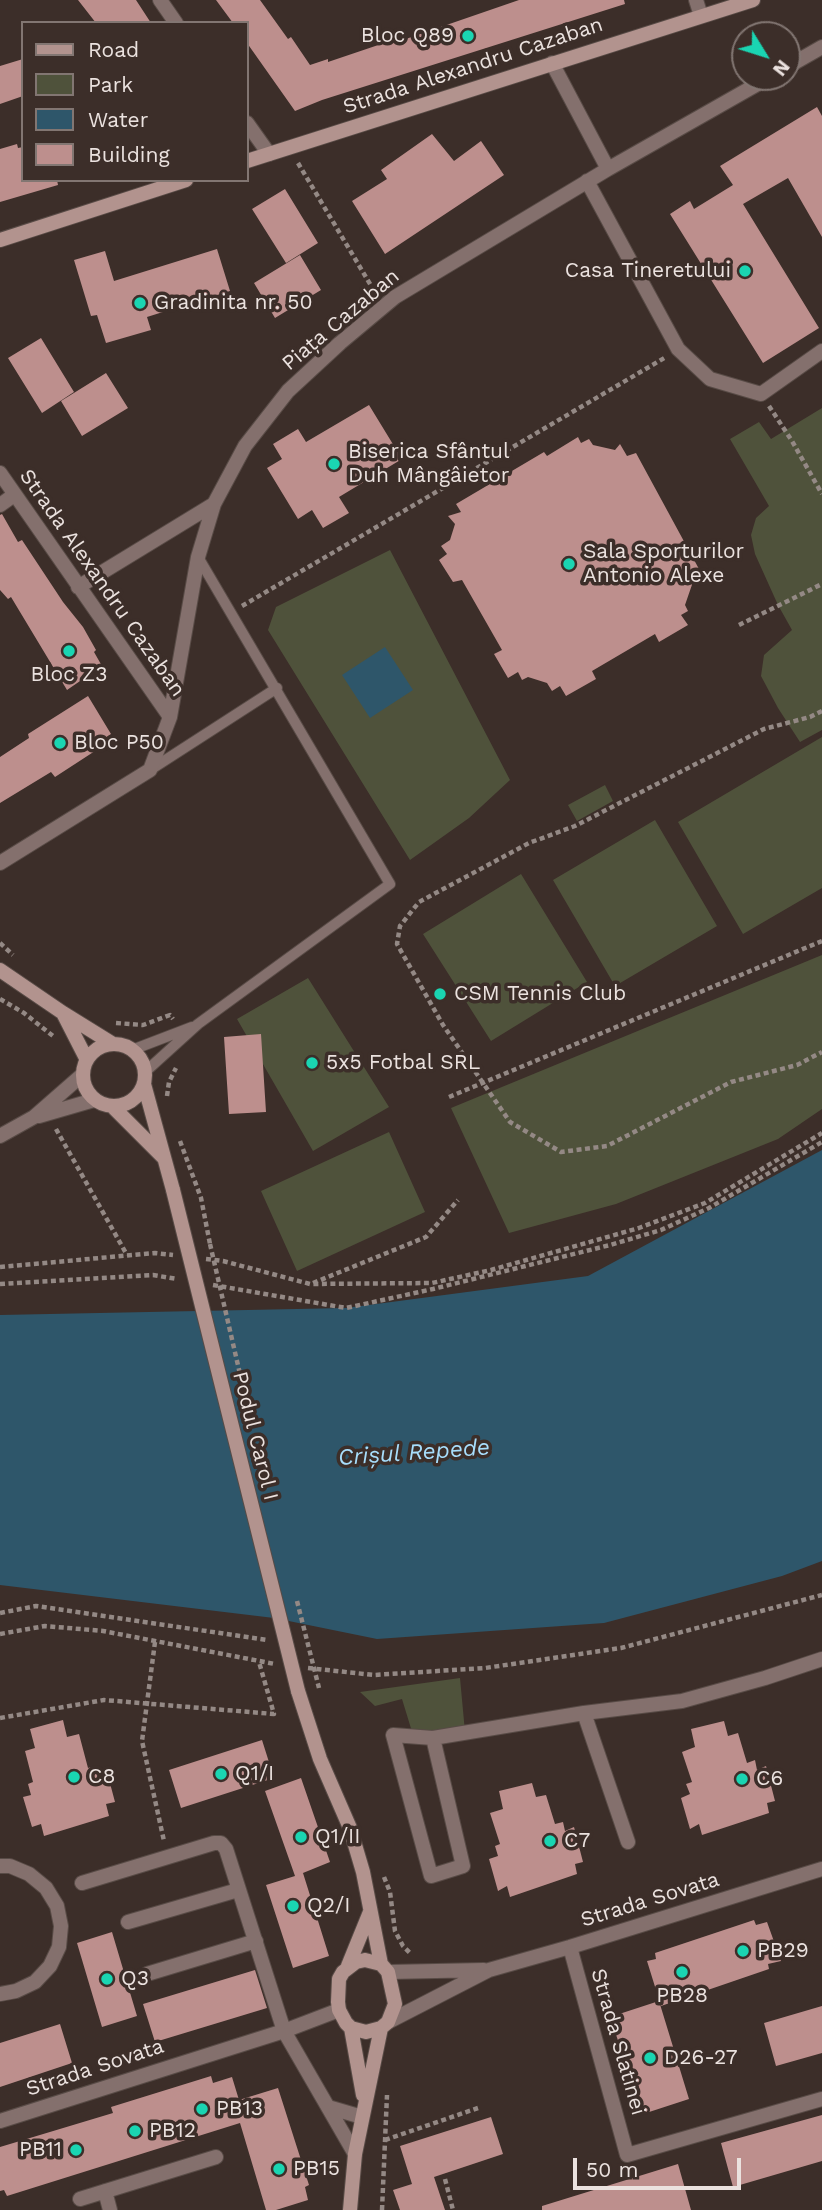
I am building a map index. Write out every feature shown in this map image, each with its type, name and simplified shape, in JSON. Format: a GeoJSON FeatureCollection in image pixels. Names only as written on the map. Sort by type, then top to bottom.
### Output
{"type":"FeatureCollection","features":[{"type":"Feature","properties":{"kind":"street"},"geometry":{"type":"LineString","coordinates":[[160,0],[175,21]]}},
{"type":"Feature","properties":{"kind":"street"},"geometry":{"type":"LineString","coordinates":[[696,0],[701,16]]}},
{"type":"Feature","properties":{"kind":"street","name":"Strada Alexandru Cazaban"},"geometry":{"type":"LineString","coordinates":[[248,161],[753,0]]}},
{"type":"Feature","properties":{"kind":"street"},"geometry":{"type":"LineString","coordinates":[[801,59],[822,47]]}},
{"type":"Feature","properties":{"kind":"street"},"geometry":{"type":"LineString","coordinates":[[552,63],[608,169],[745,91]]}},
{"type":"Feature","properties":{"kind":"street"},"geometry":{"type":"LineString","coordinates":[[248,124],[269,154]]}},
{"type":"Feature","properties":{"kind":"street","name":"Piața Cazaban"},"geometry":{"type":"LineString","coordinates":[[214,503],[245,446],[288,391],[383,307],[395,297],[608,169]]}},
{"type":"Feature","properties":{"kind":"street"},"geometry":{"type":"LineString","coordinates":[[587,181],[678,349],[710,379],[761,394],[822,351]]}},
{"type":"Feature","properties":{"kind":"street"},"geometry":{"type":"LineString","coordinates":[[0,240],[180,182]]}},
{"type":"Feature","properties":{"kind":"street","name":"Strada Alexandru Cazaban"},"geometry":{"type":"LineString","coordinates":[[0,473],[170,717]]}},
{"type":"Feature","properties":{"kind":"street"},"geometry":{"type":"LineString","coordinates":[[0,505],[15,495]]}},
{"type":"Feature","properties":{"kind":"street"},"geometry":{"type":"LineString","coordinates":[[78,587],[214,503]]}},
{"type":"Feature","properties":{"kind":"street","name":"Strada Alexandru Cazaban"},"geometry":{"type":"LineString","coordinates":[[150,769],[170,717],[198,557],[214,503]]}},
{"type":"Feature","properties":{"kind":"street"},"geometry":{"type":"LineString","coordinates":[[0,863],[150,769]]}},
{"type":"Feature","properties":{"kind":"street"},"geometry":{"type":"LineString","coordinates":[[0,970],[113,1044],[132,1049],[139,1057],[144,1078],[139,1094],[131,1101],[113,1107]]}},
{"type":"Feature","properties":{"kind":"street"},"geometry":{"type":"LineString","coordinates":[[63,1013],[86,1060]]}},
{"type":"Feature","properties":{"kind":"street"},"geometry":{"type":"LineString","coordinates":[[113,1044],[103,1046],[86,1060],[82,1075],[87,1091],[94,1100],[113,1107],[165,1159]]}},
{"type":"Feature","properties":{"kind":"street"},"geometry":{"type":"LineString","coordinates":[[0,1136],[34,1117],[82,1075]]}},
{"type":"Feature","properties":{"kind":"street","name":"Podul Carol I"},"geometry":{"type":"LineString","coordinates":[[144,1078],[298,1691],[320,1759],[349,1828],[363,1872],[385,1968]]}},
{"type":"Feature","properties":{"kind":"street"},"geometry":{"type":"LineString","coordinates":[[34,1117],[94,1100]]}},
{"type":"Feature","properties":{"kind":"street"},"geometry":{"type":"LineString","coordinates":[[433,1738],[463,1866],[431,1875],[393,1735],[433,1738],[584,1713],[682,1701],[765,1678],[822,1658]]}},
{"type":"Feature","properties":{"kind":"street"},"geometry":{"type":"LineString","coordinates":[[584,1713],[628,1842]]}},
{"type":"Feature","properties":{"kind":"street"},"geometry":{"type":"LineString","coordinates":[[82,1883],[221,1843],[226,1849],[284,2031],[355,2154]]}},
{"type":"Feature","properties":{"kind":"street"},"geometry":{"type":"LineString","coordinates":[[0,1866],[10,1866],[29,1874],[46,1888],[57,1906],[61,1926],[59,1947],[50,1966],[35,1982],[16,1991],[0,1994]]}},
{"type":"Feature","properties":{"kind":"street","name":"Strada Sovata"},"geometry":{"type":"LineString","coordinates":[[385,2025],[489,1970],[822,1869]]}},
{"type":"Feature","properties":{"kind":"street"},"geometry":{"type":"LineString","coordinates":[[128,1922],[238,1890]]}},
{"type":"Feature","properties":{"kind":"street"},"geometry":{"type":"LineString","coordinates":[[370,1911],[348,1966],[339,1979],[338,2010],[351,2028],[366,2032],[385,2025]]}},
{"type":"Feature","properties":{"kind":"street"},"geometry":{"type":"LineString","coordinates":[[147,1974],[256,1941]]}},
{"type":"Feature","properties":{"kind":"street","name":"Strada Slatinei"},"geometry":{"type":"LineString","coordinates":[[570,1947],[628,2155],[822,2099]]}},
{"type":"Feature","properties":{"kind":"street"},"geometry":{"type":"LineString","coordinates":[[348,1966],[365,1960],[385,1968],[392,1982],[395,2004],[385,2025],[363,2110],[355,2154],[350,2210]]}},
{"type":"Feature","properties":{"kind":"street","name":"Strada Sovata"},"geometry":{"type":"LineString","coordinates":[[385,1968],[489,1970]]}},
{"type":"Feature","properties":{"kind":"street","name":"Strada Sovata"},"geometry":{"type":"LineString","coordinates":[[0,2121],[284,2031],[338,2010]]}},
{"type":"Feature","properties":{"kind":"street"},"geometry":{"type":"LineString","coordinates":[[351,2028],[363,2110]]}},
{"type":"Feature","properties":{"kind":"street"},"geometry":{"type":"LineString","coordinates":[[328,2108],[363,2110]]}},
{"type":"Feature","properties":{"kind":"street"},"geometry":{"type":"LineString","coordinates":[[80,2199],[216,2157]]}},
{"type":"Feature","properties":{"kind":"street"},"geometry":{"type":"LineString","coordinates":[[105,2191],[110,2210]]}},
{"type":"Feature","properties":{"kind":"lane"},"geometry":{"type":"LineString","coordinates":[[144,1078],[198,1024],[390,884],[198,557]]}},
{"type":"Feature","properties":{"kind":"lane"},"geometry":{"type":"LineString","coordinates":[[150,769],[277,688]]}},
{"type":"Feature","properties":{"kind":"lane"},"geometry":{"type":"LineString","coordinates":[[132,1049],[198,1024]]}},
{"type":"Feature","properties":{"kind":"path"},"geometry":{"type":"LineString","coordinates":[[288,148],[383,307]]}},
{"type":"Feature","properties":{"kind":"path"},"geometry":{"type":"LineString","coordinates":[[232,612],[678,349]]}},
{"type":"Feature","properties":{"kind":"path"},"geometry":{"type":"LineString","coordinates":[[761,394],[822,494]]}},
{"type":"Feature","properties":{"kind":"path"},"geometry":{"type":"LineString","coordinates":[[739,625],[822,584]]}},
{"type":"Feature","properties":{"kind":"path"},"geometry":{"type":"LineString","coordinates":[[822,711],[810,717],[764,729],[575,826],[529,843],[419,902],[400,926],[397,944],[443,1026],[510,1122],[561,1152],[607,1146],[730,1082],[797,1065],[822,1052]]}},
{"type":"Feature","properties":{"kind":"path"},"geometry":{"type":"LineString","coordinates":[[449,1097],[822,941]]}},
{"type":"Feature","properties":{"kind":"path"},"geometry":{"type":"LineString","coordinates":[[0,943],[13,955]]}},
{"type":"Feature","properties":{"kind":"path"},"geometry":{"type":"LineString","coordinates":[[112,1020],[120,1024],[143,1025],[170,1015],[183,1031]]}},
{"type":"Feature","properties":{"kind":"path"},"geometry":{"type":"LineString","coordinates":[[169,1105],[169,1082],[173,1071],[182,1061]]}},
{"type":"Feature","properties":{"kind":"path"},"geometry":{"type":"LineString","coordinates":[[52,1122],[127,1255]]}},
{"type":"Feature","properties":{"kind":"path"},"geometry":{"type":"LineString","coordinates":[[196,1258],[223,1261],[310,1284],[432,1283],[491,1270],[639,1228],[705,1203],[822,1133]]}},
{"type":"Feature","properties":{"kind":"path"},"geometry":{"type":"LineString","coordinates":[[178,1136],[201,1198],[252,1425]]}},
{"type":"Feature","properties":{"kind":"path"},"geometry":{"type":"LineString","coordinates":[[208,1284],[346,1308],[433,1289],[661,1230],[709,1208],[822,1143]]}},
{"type":"Feature","properties":{"kind":"path"},"geometry":{"type":"LineString","coordinates":[[310,1284],[426,1237],[458,1200]]}},
{"type":"Feature","properties":{"kind":"path"},"geometry":{"type":"LineString","coordinates":[[0,1266],[155,1252],[182,1256]]}},
{"type":"Feature","properties":{"kind":"path"},"geometry":{"type":"LineString","coordinates":[[0,1284],[153,1275],[180,1280]]}},
{"type":"Feature","properties":{"kind":"path"},"geometry":{"type":"LineString","coordinates":[[306,1668],[374,1675],[498,1666],[621,1648],[822,1595]]}},
{"type":"Feature","properties":{"kind":"path"},"geometry":{"type":"LineString","coordinates":[[295,1596],[319,1688]]}},
{"type":"Feature","properties":{"kind":"path"},"geometry":{"type":"LineString","coordinates":[[0,1614],[36,1606],[275,1642]]}},
{"type":"Feature","properties":{"kind":"path"},"geometry":{"type":"LineString","coordinates":[[0,1634],[45,1626],[103,1631],[279,1665]]}},
{"type":"Feature","properties":{"kind":"path"},"geometry":{"type":"LineString","coordinates":[[155,1642],[142,1741],[167,1857]]}},
{"type":"Feature","properties":{"kind":"path"},"geometry":{"type":"LineString","coordinates":[[0,1718],[104,1700],[274,1714],[259,1662]]}},
{"type":"Feature","properties":{"kind":"path"},"geometry":{"type":"LineString","coordinates":[[390,1892],[395,1931],[403,1946],[412,1955]]}},
{"type":"Feature","properties":{"kind":"path"},"geometry":{"type":"LineString","coordinates":[[382,2210],[387,2089]]}},
{"type":"Feature","properties":{"kind":"path"},"geometry":{"type":"LineString","coordinates":[[385,2140],[478,2108]]}},
{"type":"Feature","properties":{"kind":"path"},"geometry":{"type":"LineString","coordinates":[[444,2179],[453,2210]]}},
{"type":"Feature","properties":{"kind":"green space"},"geometry":{"type":"Polygon","coordinates":[[[822,408],[822,730],[800,742],[761,676],[764,655],[792,630],[755,554],[751,535],[756,518],[769,506],[730,439],[759,422],[771,439],[822,408]]]}},
{"type":"Feature","properties":{"kind":"green space"},"geometry":{"type":"Polygon","coordinates":[[[390,550],[510,780],[469,818],[410,860],[268,630],[276,607],[390,550]]]}},
{"type":"Feature","properties":{"kind":"green space"},"geometry":{"type":"Polygon","coordinates":[[[822,737],[822,888],[743,934],[678,822],[822,737]]]}},
{"type":"Feature","properties":{"kind":"green space"},"geometry":{"type":"Polygon","coordinates":[[[605,785],[613,801],[577,821],[568,805],[605,785]]]}},
{"type":"Feature","properties":{"kind":"green space"},"geometry":{"type":"Polygon","coordinates":[[[655,820],[717,926],[615,986],[553,880],[655,820]]]}},
{"type":"Feature","properties":{"kind":"green space"},"geometry":{"type":"Polygon","coordinates":[[[521,874],[587,982],[491,1041],[423,934],[521,874]]]}},
{"type":"Feature","properties":{"kind":"green space"},"geometry":{"type":"Polygon","coordinates":[[[822,955],[822,1109],[778,1139],[616,1204],[509,1233],[451,1108],[822,955]]]}},
{"type":"Feature","properties":{"kind":"green space","name":"5x5 Fotbal SRL"},"geometry":{"type":"Polygon","coordinates":[[[308,978],[389,1107],[313,1151],[237,1019],[308,978]]]}},
{"type":"Feature","properties":{"kind":"green space","name":"5x5 Fotbal SRL"},"geometry":{"type":"Polygon","coordinates":[[[389,1132],[425,1212],[297,1271],[261,1191],[389,1132]]]}},
{"type":"Feature","properties":{"kind":"green space"},"geometry":{"type":"Polygon","coordinates":[[[460,1678],[465,1732],[413,1735],[402,1699],[375,1706],[360,1692],[460,1678]]]}},
{"type":"Feature","properties":{"kind":"water"},"geometry":{"type":"Polygon","coordinates":[[[385,647],[413,690],[370,718],[342,675],[385,647]]]}},
{"type":"Feature","properties":{"kind":"water","name":"Crișul Repede"},"geometry":{"type":"Polygon","coordinates":[[[822,1150],[822,1561],[782,1576],[604,1623],[377,1639],[274,1618],[0,1585],[0,1315],[346,1308],[588,1276],[822,1150]]]}},
{"type":"Feature","properties":{"kind":"building"},"geometry":{"type":"Polygon","coordinates":[[[78,0],[136,0],[150,21],[94,21],[78,0]]]}},
{"type":"Feature","properties":{"kind":"building"},"geometry":{"type":"Polygon","coordinates":[[[216,0],[260,0],[310,65],[328,59],[328,62],[399,38],[400,41],[519,0],[624,0],[625,4],[322,100],[295,111],[248,44],[248,21],[232,21],[216,0]]]}},
{"type":"Feature","properties":{"kind":"building"},"geometry":{"type":"Polygon","coordinates":[[[21,60],[21,97],[0,104],[0,66],[21,60]]]}},
{"type":"Feature","properties":{"kind":"building","name":"Casa Tineretului"},"geometry":{"type":"Polygon","coordinates":[[[817,107],[822,116],[822,237],[788,178],[743,204],[819,328],[763,363],[670,214],[690,201],[694,209],[733,185],[720,166],[817,107]]]}},
{"type":"Feature","properties":{"kind":"building"},"geometry":{"type":"Polygon","coordinates":[[[432,134],[454,161],[481,141],[504,175],[385,254],[352,201],[387,179],[381,170],[432,134]]]}},
{"type":"Feature","properties":{"kind":"building"},"geometry":{"type":"Polygon","coordinates":[[[17,144],[18,148],[21,147],[21,182],[57,182],[58,185],[0,202],[0,149],[17,144]]]}},
{"type":"Feature","properties":{"kind":"building"},"geometry":{"type":"Polygon","coordinates":[[[285,189],[318,243],[286,263],[252,209],[285,189]]]}},
{"type":"Feature","properties":{"kind":"building","name":"Gradinita nr. 50"},"geometry":{"type":"Polygon","coordinates":[[[217,249],[230,291],[147,317],[151,330],[106,343],[97,315],[91,316],[74,260],[105,251],[114,281],[217,249]]]}},
{"type":"Feature","properties":{"kind":"building"},"geometry":{"type":"Polygon","coordinates":[[[300,255],[321,290],[275,318],[254,283],[300,255]]]}},
{"type":"Feature","properties":{"kind":"building"},"geometry":{"type":"Polygon","coordinates":[[[41,338],[74,392],[42,413],[8,358],[41,338]]]}},
{"type":"Feature","properties":{"kind":"building"},"geometry":{"type":"Polygon","coordinates":[[[106,373],[128,408],[82,436],[61,401],[106,373]]]}},
{"type":"Feature","properties":{"kind":"building","name":"Biserica Sfântul Duh Mângâietor"},"geometry":{"type":"Polygon","coordinates":[[[369,405],[402,459],[339,497],[349,513],[323,528],[312,510],[298,519],[267,468],[282,459],[273,444],[298,429],[306,442],[369,405]]]}},
{"type":"Feature","properties":{"kind":"building","name":"Sala Sporturilor Antonio Alexe"},"geometry":{"type":"Polygon","coordinates":[[[578,437],[581,443],[589,439],[593,445],[615,450],[620,444],[627,456],[636,453],[699,569],[691,573],[695,576],[685,605],[688,611],[681,615],[688,625],[659,642],[655,634],[592,671],[596,679],[566,696],[560,686],[552,691],[547,683],[528,677],[522,680],[518,672],[508,678],[494,654],[502,650],[462,580],[453,582],[439,560],[447,554],[441,546],[450,540],[455,524],[448,516],[461,512],[456,504],[544,452],[547,456],[578,437]]]}},
{"type":"Feature","properties":{"kind":"building"},"geometry":{"type":"Polygon","coordinates":[[[2,514],[18,542],[22,540],[83,627],[102,666],[67,690],[11,597],[8,599],[0,590],[2,514]]]}},
{"type":"Feature","properties":{"kind":"building","name":"Bloc P50"},"geometry":{"type":"Polygon","coordinates":[[[88,696],[111,734],[92,747],[95,751],[55,777],[51,772],[0,803],[0,757],[29,738],[28,734],[88,696]]]}},
{"type":"Feature","properties":{"kind":"building"},"geometry":{"type":"Polygon","coordinates":[[[261,1034],[266,1112],[229,1114],[224,1037],[261,1034]]]}},
{"type":"Feature","properties":{"kind":"building","name":"C8"},"geometry":{"type":"Polygon","coordinates":[[[63,1720],[67,1737],[79,1734],[88,1768],[95,1766],[98,1774],[107,1772],[115,1802],[106,1804],[109,1816],[44,1836],[41,1824],[32,1827],[23,1797],[31,1795],[28,1784],[33,1782],[25,1751],[35,1748],[30,1729],[63,1720]]]}},
{"type":"Feature","properties":{"kind":"building","name":"C6"},"geometry":{"type":"Polygon","coordinates":[[[724,1721],[728,1736],[738,1733],[747,1763],[755,1760],[757,1770],[766,1766],[775,1801],[767,1803],[769,1813],[702,1835],[699,1824],[690,1829],[681,1798],[690,1794],[686,1784],[692,1782],[682,1752],[695,1747],[691,1729],[724,1721]]]}},
{"type":"Feature","properties":{"kind":"building","name":"Q1/I"},"geometry":{"type":"Polygon","coordinates":[[[262,1740],[274,1778],[181,1808],[169,1770],[262,1740]]]}},
{"type":"Feature","properties":{"kind":"building"},"geometry":{"type":"Polygon","coordinates":[[[301,1778],[330,1862],[298,1875],[303,1873],[329,1956],[293,1968],[266,1885],[295,1876],[265,1791],[301,1778]]]}},
{"type":"Feature","properties":{"kind":"building","name":"C7"},"geometry":{"type":"Polygon","coordinates":[[[532,1783],[536,1797],[546,1795],[555,1824],[563,1822],[565,1831],[574,1827],[583,1862],[575,1864],[577,1874],[510,1897],[507,1886],[498,1891],[489,1859],[498,1856],[495,1846],[500,1844],[490,1813],[503,1809],[499,1791],[532,1783]]]}},
{"type":"Feature","properties":{"kind":"building"},"geometry":{"type":"Polygon","coordinates":[[[754,1920],[756,1925],[767,1922],[781,1961],[768,1964],[769,1969],[661,2006],[647,1961],[656,1959],[655,1953],[754,1920]]]}},
{"type":"Feature","properties":{"kind":"building","name":"Q3"},"geometry":{"type":"Polygon","coordinates":[[[112,1932],[137,2016],[102,2027],[77,1943],[112,1932]]]}},
{"type":"Feature","properties":{"kind":"building"},"geometry":{"type":"Polygon","coordinates":[[[255,1970],[267,2008],[155,2042],[143,2004],[255,1970]]]}},
{"type":"Feature","properties":{"kind":"building","name":"D26-27"},"geometry":{"type":"Polygon","coordinates":[[[659,2001],[689,2099],[643,2114],[610,2017],[659,2001]]]}},
{"type":"Feature","properties":{"kind":"building"},"geometry":{"type":"Polygon","coordinates":[[[822,2006],[822,2053],[776,2066],[764,2023],[822,2006]]]}},
{"type":"Feature","properties":{"kind":"building"},"geometry":{"type":"Polygon","coordinates":[[[60,2024],[72,2063],[0,2087],[0,2043],[60,2024]]]}},
{"type":"Feature","properties":{"kind":"building"},"geometry":{"type":"Polygon","coordinates":[[[211,2076],[213,2083],[232,2077],[239,2100],[278,2088],[309,2185],[305,2187],[308,2200],[276,2210],[266,2210],[240,2123],[7,2196],[4,2190],[0,2191],[0,2147],[113,2113],[111,2107],[211,2076]]]}},
{"type":"Feature","properties":{"kind":"building"},"geometry":{"type":"Polygon","coordinates":[[[822,2115],[822,2161],[733,2187],[721,2143],[822,2115]]]}},
{"type":"Feature","properties":{"kind":"building"},"geometry":{"type":"Polygon","coordinates":[[[491,2117],[503,2154],[434,2177],[445,2210],[400,2210],[393,2190],[412,2184],[400,2146],[491,2117]]]}},
{"type":"Feature","properties":{"kind":"building"},"geometry":{"type":"Polygon","coordinates":[[[678,2164],[691,2210],[542,2210],[542,2206],[678,2164]]]}},
{"type":"Feature","properties":{"kind":"place","name":"Bloc Q89"},"geometry":{"type":"Point","coordinates":[468,36]}},
{"type":"Feature","properties":{"kind":"place","name":"Casa Tineretului"},"geometry":{"type":"Point","coordinates":[745,271]}},
{"type":"Feature","properties":{"kind":"place","name":"Gradinita nr. 50"},"geometry":{"type":"Point","coordinates":[140,303]}},
{"type":"Feature","properties":{"kind":"place","name":"Biserica Sfântul Duh Mângâietor"},"geometry":{"type":"Point","coordinates":[334,464]}},
{"type":"Feature","properties":{"kind":"place","name":"Sala Sporturilor Antonio Alexe"},"geometry":{"type":"Point","coordinates":[569,564]}},
{"type":"Feature","properties":{"kind":"place","name":"Bloc Z3"},"geometry":{"type":"Point","coordinates":[69,651]}},
{"type":"Feature","properties":{"kind":"place","name":"Bloc P50"},"geometry":{"type":"Point","coordinates":[60,743]}},
{"type":"Feature","properties":{"kind":"place","name":"CSM Tennis Club"},"geometry":{"type":"Point","coordinates":[440,994]}},
{"type":"Feature","properties":{"kind":"place","name":"5x5 Fotbal SRL"},"geometry":{"type":"Point","coordinates":[312,1063]}},
{"type":"Feature","properties":{"kind":"place","name":"Q1/I"},"geometry":{"type":"Point","coordinates":[221,1774]}},
{"type":"Feature","properties":{"kind":"place","name":"C8"},"geometry":{"type":"Point","coordinates":[74,1777]}},
{"type":"Feature","properties":{"kind":"place","name":"C6"},"geometry":{"type":"Point","coordinates":[742,1779]}},
{"type":"Feature","properties":{"kind":"place","name":"Q1/II"},"geometry":{"type":"Point","coordinates":[301,1837]}},
{"type":"Feature","properties":{"kind":"place","name":"C7"},"geometry":{"type":"Point","coordinates":[550,1841]}},
{"type":"Feature","properties":{"kind":"place","name":"Q2/I"},"geometry":{"type":"Point","coordinates":[293,1906]}},
{"type":"Feature","properties":{"kind":"place","name":"PB29"},"geometry":{"type":"Point","coordinates":[743,1951]}},
{"type":"Feature","properties":{"kind":"place","name":"PB28"},"geometry":{"type":"Point","coordinates":[682,1972]}},
{"type":"Feature","properties":{"kind":"place","name":"Q3"},"geometry":{"type":"Point","coordinates":[107,1979]}},
{"type":"Feature","properties":{"kind":"place","name":"D26-27"},"geometry":{"type":"Point","coordinates":[650,2058]}},
{"type":"Feature","properties":{"kind":"place","name":"PB13"},"geometry":{"type":"Point","coordinates":[202,2109]}},
{"type":"Feature","properties":{"kind":"place","name":"PB12"},"geometry":{"type":"Point","coordinates":[135,2131]}},
{"type":"Feature","properties":{"kind":"place","name":"PB11"},"geometry":{"type":"Point","coordinates":[76,2150]}},
{"type":"Feature","properties":{"kind":"place","name":"PB15"},"geometry":{"type":"Point","coordinates":[279,2169]}}]}
